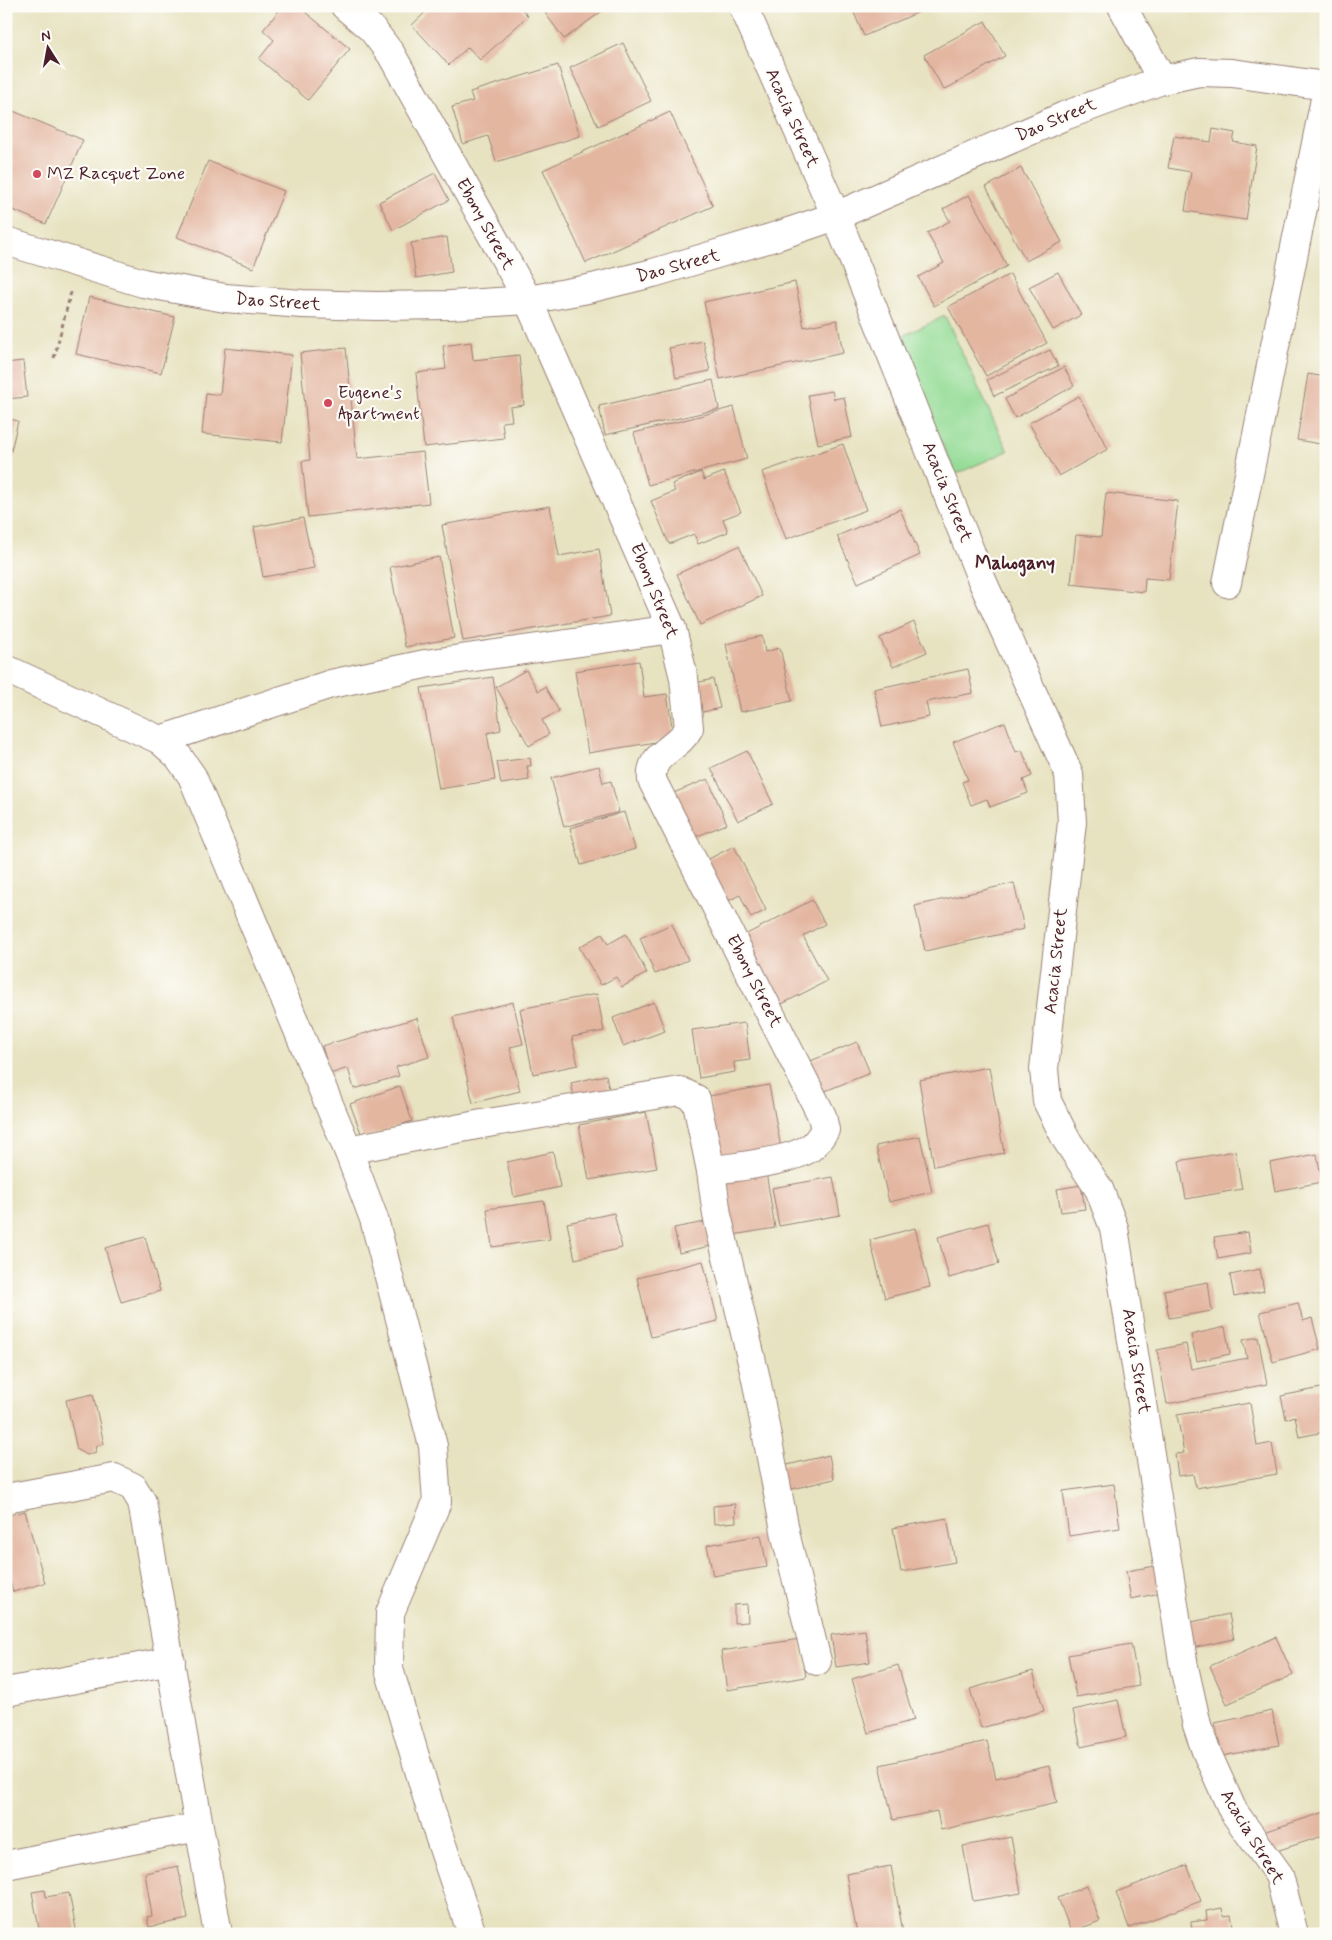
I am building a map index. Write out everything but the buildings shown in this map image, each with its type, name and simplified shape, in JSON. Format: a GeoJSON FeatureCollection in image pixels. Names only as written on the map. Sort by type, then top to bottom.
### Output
{"type":"FeatureCollection","features":[{"type":"Feature","properties":{"kind":"street","name":"Ebony Street"},"geometry":{"type":"LineString","coordinates":[[345,6],[372,29],[391,54],[528,300],[672,629],[684,678],[689,728],[686,734],[656,760],[651,769],[652,780],[822,1116],[825,1130],[810,1147],[798,1153],[770,1161],[711,1171]]}},
{"type":"Feature","properties":{"kind":"street","name":"Acacia Street"},"geometry":{"type":"LineString","coordinates":[[743,6],[836,216],[981,578],[1069,774],[1072,822],[1044,1068],[1047,1101],[1066,1139],[1099,1189],[1114,1228],[1183,1658],[1197,1725],[1233,1811],[1279,1875],[1294,1934]]}},
{"type":"Feature","properties":{"kind":"street"},"geometry":{"type":"LineString","coordinates":[[1122,6],[1162,80]]}},
{"type":"Feature","properties":{"kind":"street","name":"Dao Street"},"geometry":{"type":"LineString","coordinates":[[6,240],[143,283],[225,298],[302,304],[376,306],[450,305],[528,300],[588,289],[718,255],[836,216],[1064,116],[1162,80],[1199,72],[1232,73],[1326,86]]}},
{"type":"Feature","properties":{"kind":"street"},"geometry":{"type":"LineString","coordinates":[[1227,583],[1326,94]]}},
{"type":"Feature","properties":{"kind":"street"},"geometry":{"type":"LineString","coordinates":[[160,740],[350,680],[425,664],[672,629]]}},
{"type":"Feature","properties":{"kind":"street"},"geometry":{"type":"LineString","coordinates":[[6,669],[160,740],[178,756],[192,776],[348,1150],[374,1219],[433,1446],[436,1471],[436,1502],[390,1613],[389,1669],[436,1827],[472,1934]]}},
{"type":"Feature","properties":{"kind":"street"},"geometry":{"type":"LineString","coordinates":[[348,1150],[482,1124],[680,1091],[696,1099],[711,1171],[717,1215],[756,1379],[787,1541],[817,1661]]}},
{"type":"Feature","properties":{"kind":"street"},"geometry":{"type":"LineString","coordinates":[[6,1498],[114,1478],[133,1487],[142,1502],[218,1934]]}},
{"type":"Feature","properties":{"kind":"street"},"geometry":{"type":"LineString","coordinates":[[6,1692],[171,1661]]}},
{"type":"Feature","properties":{"kind":"street"},"geometry":{"type":"LineString","coordinates":[[6,1865],[198,1828]]}},
{"type":"Feature","properties":{"kind":"path"},"geometry":{"type":"LineString","coordinates":[[54,358],[78,264]]}},
{"type":"Feature","properties":{"kind":"green space"},"geometry":{"type":"Polygon","coordinates":[[[945,316],[1008,451],[956,474],[894,340],[945,316]]]}},
{"type":"Feature","properties":{"kind":"place","name":"MZ Racquet Zone"},"geometry":{"type":"Point","coordinates":[37,174]}},
{"type":"Feature","properties":{"kind":"place","name":"Eugene's Apartment"},"geometry":{"type":"Point","coordinates":[328,403]}},
{"type":"Feature","properties":{"kind":"district","name":"Mahogany"},"geometry":{"type":"Point","coordinates":[1015,563]}}]}
